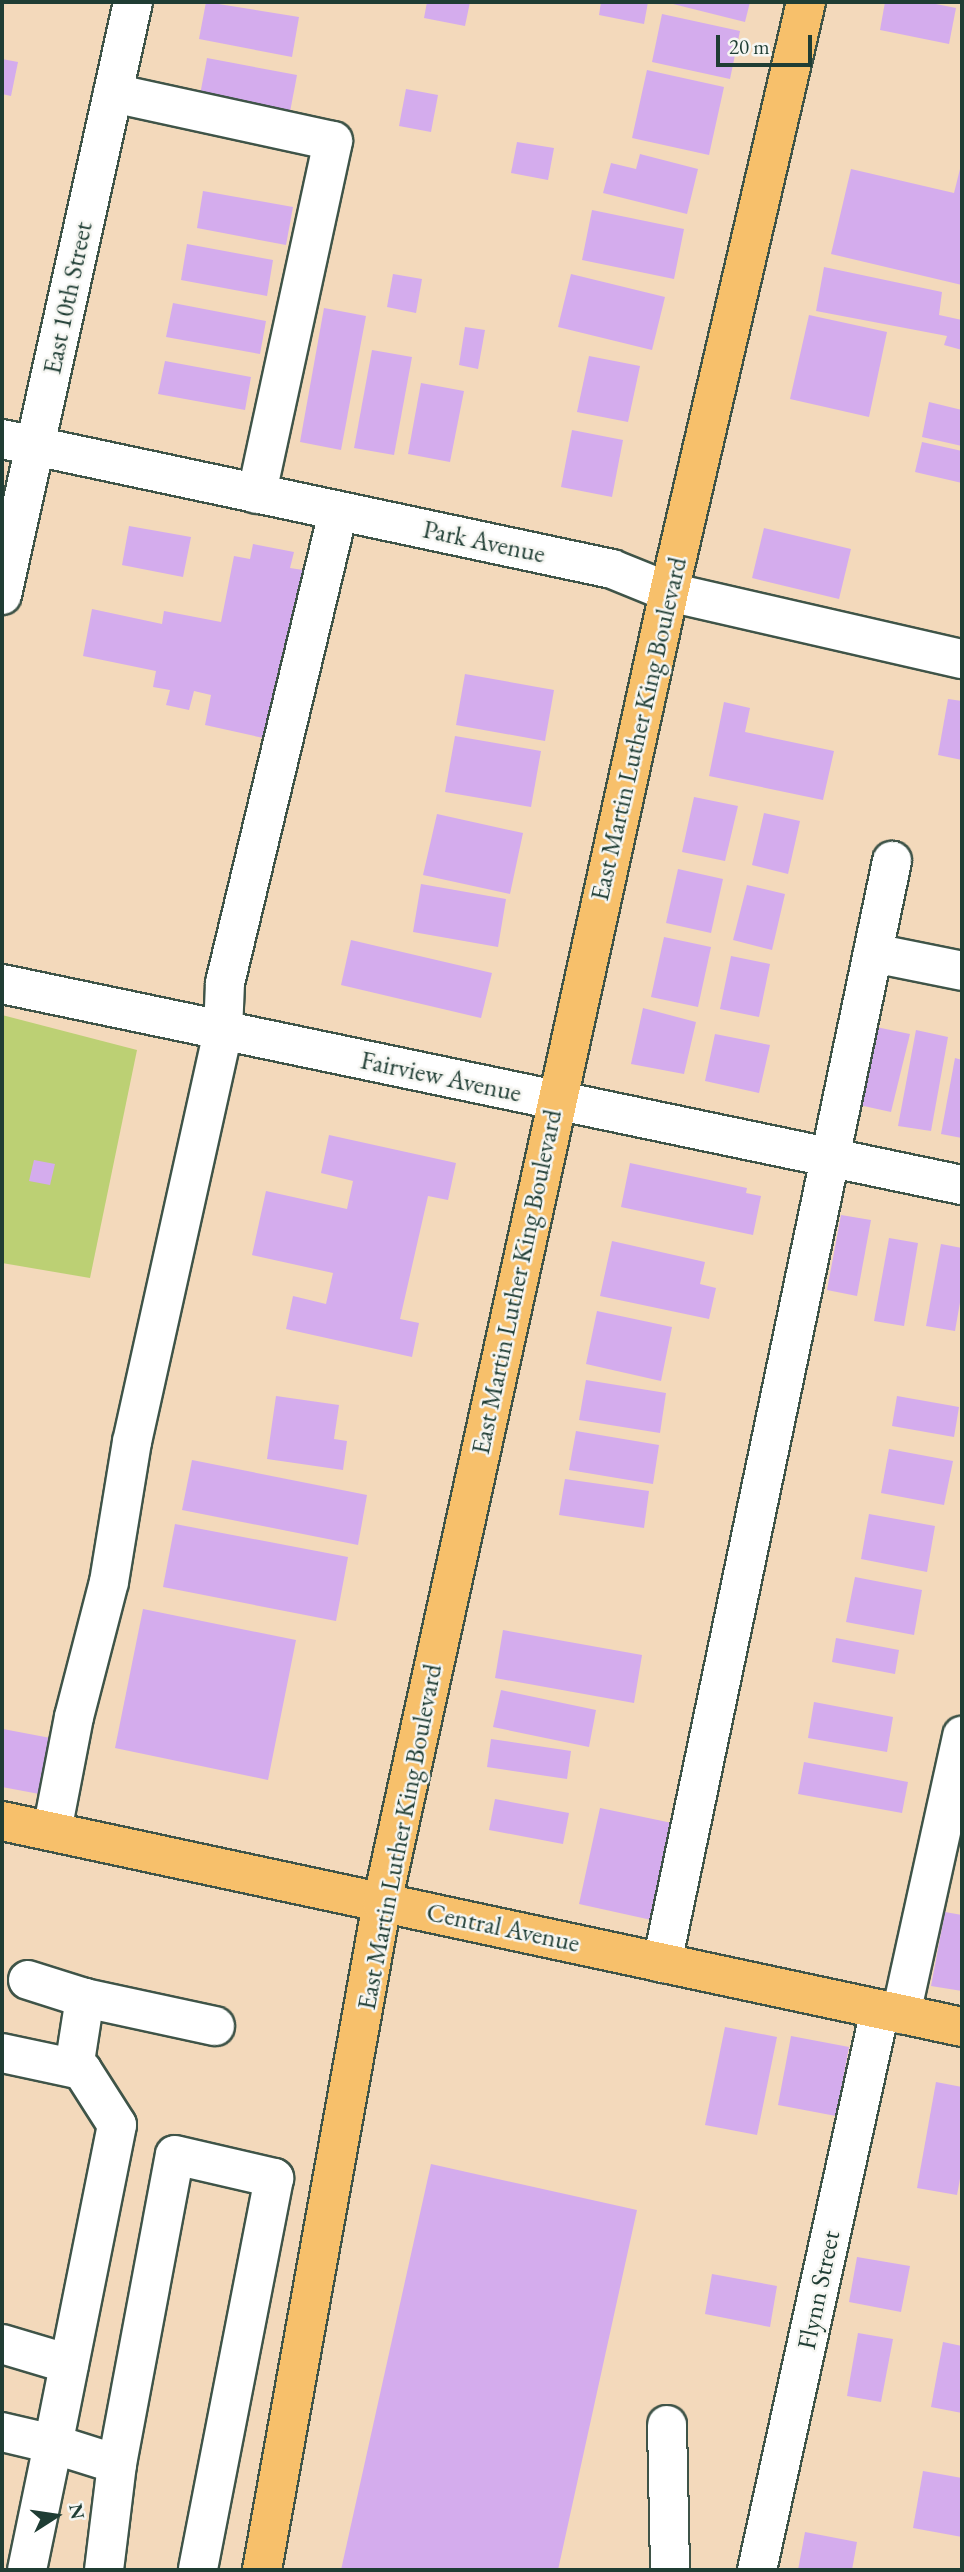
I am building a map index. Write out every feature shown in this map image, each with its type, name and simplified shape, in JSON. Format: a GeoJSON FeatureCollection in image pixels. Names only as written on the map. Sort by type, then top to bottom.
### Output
{"type":"FeatureCollection","features":[{"type":"Feature","properties":{"kind":"main road","name":"East Martin Luther King Boulevard"},"geometry":{"type":"LineString","coordinates":[[262,2570],[382,1903],[669,592],[806,2]]}},
{"type":"Feature","properties":{"kind":"main road","name":"Central Avenue"},"geometry":{"type":"LineString","coordinates":[[2,1821],[962,2027]]}},
{"type":"Feature","properties":{"kind":"street","name":"East 10th Street"},"geometry":{"type":"LineString","coordinates":[[2,595],[18,443],[113,93],[133,2]]}},
{"type":"Feature","properties":{"kind":"street"},"geometry":{"type":"LineString","coordinates":[[113,93],[333,141],[257,494]]}},
{"type":"Feature","properties":{"kind":"street","name":"Park Avenue"},"geometry":{"type":"LineString","coordinates":[[18,443],[612,569],[669,592],[962,659]]}},
{"type":"Feature","properties":{"kind":"street"},"geometry":{"type":"LineString","coordinates":[[52,1831],[74,1717],[109,1582],[132,1442],[223,1031],[225,983],[338,511]]}},
{"type":"Feature","properties":{"kind":"street"},"geometry":{"type":"LineString","coordinates":[[662,1963],[892,861]]}},
{"type":"Feature","properties":{"kind":"street"},"geometry":{"type":"LineString","coordinates":[[873,953],[962,971]]}},
{"type":"Feature","properties":{"kind":"street","name":"Fairview Avenue"},"geometry":{"type":"LineString","coordinates":[[2,984],[962,1185]]}},
{"type":"Feature","properties":{"kind":"street","name":"Flynn Street"},"geometry":{"type":"LineString","coordinates":[[757,2570],[890,2012],[962,1736]]}},
{"type":"Feature","properties":{"kind":"street"},"geometry":{"type":"LineString","coordinates":[[28,1980],[85,1998],[215,2026]]}},
{"type":"Feature","properties":{"kind":"street"},"geometry":{"type":"LineString","coordinates":[[74,2068],[85,1998]]}},
{"type":"Feature","properties":{"kind":"street"},"geometry":{"type":"LineString","coordinates":[[2,2053],[82,2070],[117,2125],[27,2570]]}},
{"type":"Feature","properties":{"kind":"street"},"geometry":{"type":"LineString","coordinates":[[104,2570],[117,2464],[175,2155],[274,2178],[198,2570]]}},
{"type":"Feature","properties":{"kind":"street"},"geometry":{"type":"LineString","coordinates":[[2,2344],[69,2364]]}},
{"type":"Feature","properties":{"kind":"street"},"geometry":{"type":"LineString","coordinates":[[667,2425],[670,2570]]}},
{"type":"Feature","properties":{"kind":"street"},"geometry":{"type":"LineString","coordinates":[[2,2432],[53,2444],[117,2464]]}},
{"type":"Feature","properties":{"kind":"green space"},"geometry":{"type":"Polygon","coordinates":[[[2,1015],[137,1050],[90,1278],[2,1263],[2,1015]]]}},
{"type":"Feature","properties":{"kind":"building"},"geometry":{"type":"Polygon","coordinates":[[[206,2],[299,17],[292,57],[199,39],[206,2]]]}},
{"type":"Feature","properties":{"kind":"building"},"geometry":{"type":"Polygon","coordinates":[[[427,2],[470,2],[465,26],[424,18],[427,2]]]}},
{"type":"Feature","properties":{"kind":"building"},"geometry":{"type":"Polygon","coordinates":[[[601,2],[648,2],[644,24],[599,15],[601,2]]]}},
{"type":"Feature","properties":{"kind":"building"},"geometry":{"type":"Polygon","coordinates":[[[665,2],[750,2],[745,22],[665,2]]]}},
{"type":"Feature","properties":{"kind":"building"},"geometry":{"type":"Polygon","coordinates":[[[885,2],[926,2],[956,8],[949,44],[880,30],[885,2]]]}},
{"type":"Feature","properties":{"kind":"building"},"geometry":{"type":"Polygon","coordinates":[[[662,14],[740,31],[730,79],[652,62],[662,14]]]}},
{"type":"Feature","properties":{"kind":"building"},"geometry":{"type":"Polygon","coordinates":[[[207,58],[297,75],[290,112],[200,95],[207,58]]]}},
{"type":"Feature","properties":{"kind":"building"},"geometry":{"type":"Polygon","coordinates":[[[2,59],[18,62],[11,96],[2,94],[2,59]]]}},
{"type":"Feature","properties":{"kind":"building"},"geometry":{"type":"Polygon","coordinates":[[[647,70],[724,87],[709,155],[632,138],[647,70]]]}},
{"type":"Feature","properties":{"kind":"building"},"geometry":{"type":"Polygon","coordinates":[[[406,89],[438,95],[431,132],[399,126],[406,89]]]}},
{"type":"Feature","properties":{"kind":"building"},"geometry":{"type":"Polygon","coordinates":[[[517,142],[554,148],[548,180],[511,173],[517,142]]]}},
{"type":"Feature","properties":{"kind":"building"},"geometry":{"type":"Polygon","coordinates":[[[640,154],[698,169],[687,214],[603,193],[611,163],[636,169],[640,154]]]}},
{"type":"Feature","properties":{"kind":"building"},"geometry":{"type":"Polygon","coordinates":[[[962,161],[962,285],[831,254],[851,169],[954,193],[962,161]]]}},
{"type":"Feature","properties":{"kind":"building"},"geometry":{"type":"Polygon","coordinates":[[[203,191],[293,207],[286,245],[197,228],[203,191]]]}},
{"type":"Feature","properties":{"kind":"building"},"geometry":{"type":"Polygon","coordinates":[[[592,210],[684,229],[674,279],[582,260],[592,210]]]}},
{"type":"Feature","properties":{"kind":"building"},"geometry":{"type":"Polygon","coordinates":[[[187,244],[273,260],[267,296],[181,280],[187,244]]]}},
{"type":"Feature","properties":{"kind":"building"},"geometry":{"type":"Polygon","coordinates":[[[824,267],[942,292],[939,315],[962,320],[962,350],[944,345],[947,336],[816,311],[824,267]]]}},
{"type":"Feature","properties":{"kind":"building"},"geometry":{"type":"Polygon","coordinates":[[[393,274],[422,279],[416,313],[387,307],[393,274]]]}},
{"type":"Feature","properties":{"kind":"building"},"geometry":{"type":"Polygon","coordinates":[[[571,274],[665,297],[652,350],[558,327],[571,274]]]}},
{"type":"Feature","properties":{"kind":"building"},"geometry":{"type":"Polygon","coordinates":[[[173,303],[266,321],[260,354],[166,337],[173,303]]]}},
{"type":"Feature","properties":{"kind":"building"},"geometry":{"type":"Polygon","coordinates":[[[324,308],[366,316],[341,450],[300,442],[324,308]]]}},
{"type":"Feature","properties":{"kind":"building"},"geometry":{"type":"Polygon","coordinates":[[[809,315],[887,332],[869,417],[790,399],[809,315]]]}},
{"type":"Feature","properties":{"kind":"building"},"geometry":{"type":"Polygon","coordinates":[[[465,327],[485,330],[478,369],[459,365],[465,327]]]}},
{"type":"Feature","properties":{"kind":"building"},"geometry":{"type":"Polygon","coordinates":[[[372,350],[412,357],[394,455],[354,448],[372,350]]]}},
{"type":"Feature","properties":{"kind":"building"},"geometry":{"type":"Polygon","coordinates":[[[589,356],[640,366],[628,422],[577,412],[589,356]]]}},
{"type":"Feature","properties":{"kind":"building"},"geometry":{"type":"Polygon","coordinates":[[[165,361],[251,377],[245,410],[158,394],[165,361]]]}},
{"type":"Feature","properties":{"kind":"building"},"geometry":{"type":"Polygon","coordinates":[[[421,383],[464,391],[450,462],[408,454],[421,383]]]}},
{"type":"Feature","properties":{"kind":"building"},"geometry":{"type":"Polygon","coordinates":[[[929,402],[962,410],[962,446],[922,437],[929,402]]]}},
{"type":"Feature","properties":{"kind":"building"},"geometry":{"type":"Polygon","coordinates":[[[572,430],[623,440],[612,497],[561,487],[572,430]]]}},
{"type":"Feature","properties":{"kind":"building"},"geometry":{"type":"Polygon","coordinates":[[[922,442],[962,451],[962,483],[915,472],[922,442]]]}},
{"type":"Feature","properties":{"kind":"building"},"geometry":{"type":"Polygon","coordinates":[[[129,526],[191,537],[183,577],[122,565],[129,526]]]}},
{"type":"Feature","properties":{"kind":"building"},"geometry":{"type":"Polygon","coordinates":[[[764,528],[851,549],[839,599],[752,578],[764,528]]]}},
{"type":"Feature","properties":{"kind":"building"},"geometry":{"type":"Polygon","coordinates":[[[253,544],[294,552],[290,568],[303,570],[268,739],[205,725],[211,695],[194,691],[189,710],[166,705],[170,690],[153,687],[156,671],[83,656],[92,609],[162,624],[164,611],[221,622],[234,556],[250,559],[253,544]]]}},
{"type":"Feature","properties":{"kind":"building"},"geometry":{"type":"Polygon","coordinates":[[[465,674],[554,690],[545,741],[456,725],[465,674]]]}},
{"type":"Feature","properties":{"kind":"building"},"geometry":{"type":"Polygon","coordinates":[[[948,699],[962,701],[962,760],[938,755],[948,699]]]}},
{"type":"Feature","properties":{"kind":"building"},"geometry":{"type":"Polygon","coordinates":[[[724,702],[750,708],[745,732],[834,751],[823,800],[709,776],[724,702]]]}},
{"type":"Feature","properties":{"kind":"building"},"geometry":{"type":"Polygon","coordinates":[[[455,736],[541,751],[531,807],[445,792],[455,736]]]}},
{"type":"Feature","properties":{"kind":"building"},"geometry":{"type":"Polygon","coordinates":[[[694,797],[738,806],[725,861],[682,852],[694,797]]]}},
{"type":"Feature","properties":{"kind":"building"},"geometry":{"type":"Polygon","coordinates":[[[764,813],[800,821],[788,874],[752,865],[764,813]]]}},
{"type":"Feature","properties":{"kind":"building"},"geometry":{"type":"Polygon","coordinates":[[[437,814],[523,833],[510,894],[423,875],[437,814]]]}},
{"type":"Feature","properties":{"kind":"building"},"geometry":{"type":"Polygon","coordinates":[[[678,869],[723,879],[711,933],[666,923],[678,869]]]}},
{"type":"Feature","properties":{"kind":"building"},"geometry":{"type":"Polygon","coordinates":[[[421,884],[506,899],[498,947],[413,932],[421,884]]]}},
{"type":"Feature","properties":{"kind":"building"},"geometry":{"type":"Polygon","coordinates":[[[747,885],[785,894],[772,950],[733,940],[747,885]]]}},
{"type":"Feature","properties":{"kind":"building"},"geometry":{"type":"Polygon","coordinates":[[[664,937],[711,947],[698,1007],[651,997],[664,937]]]}},
{"type":"Feature","properties":{"kind":"building"},"geometry":{"type":"Polygon","coordinates":[[[351,940],[492,973],[481,1018],[341,985],[351,940]]]}},
{"type":"Feature","properties":{"kind":"building"},"geometry":{"type":"Polygon","coordinates":[[[731,956],[770,964],[759,1017],[720,1009],[731,956]]]}},
{"type":"Feature","properties":{"kind":"building"},"geometry":{"type":"Polygon","coordinates":[[[643,1008],[696,1022],[684,1074],[631,1064],[643,1008]]]}},
{"type":"Feature","properties":{"kind":"building"},"geometry":{"type":"Polygon","coordinates":[[[876,1027],[910,1034],[891,1112],[859,1105],[876,1027]]]}},
{"type":"Feature","properties":{"kind":"building"},"geometry":{"type":"Polygon","coordinates":[[[916,1030],[948,1037],[931,1131],[898,1126],[916,1030]]]}},
{"type":"Feature","properties":{"kind":"building"},"geometry":{"type":"Polygon","coordinates":[[[715,1034],[770,1045],[759,1093],[705,1081],[715,1034]]]}},
{"type":"Feature","properties":{"kind":"building"},"geometry":{"type":"Polygon","coordinates":[[[955,1058],[962,1060],[962,1138],[941,1134],[955,1058]]]}},
{"type":"Feature","properties":{"kind":"building"},"geometry":{"type":"Polygon","coordinates":[[[329,1135],[456,1163],[448,1200],[428,1196],[400,1319],[419,1323],[412,1357],[286,1329],[293,1296],[326,1304],[333,1273],[252,1255],[266,1191],[347,1209],[353,1181],[321,1173],[329,1135]]]}},
{"type":"Feature","properties":{"kind":"building"},"geometry":{"type":"Polygon","coordinates":[[[34,1160],[55,1164],[50,1185],[29,1181],[34,1160]]]}},
{"type":"Feature","properties":{"kind":"building"},"geometry":{"type":"Polygon","coordinates":[[[630,1163],[747,1188],[746,1193],[761,1196],[753,1235],[621,1207],[630,1163]]]}},
{"type":"Feature","properties":{"kind":"building"},"geometry":{"type":"Polygon","coordinates":[[[841,1215],[871,1220],[857,1296],[827,1290],[841,1215]]]}},
{"type":"Feature","properties":{"kind":"building"},"geometry":{"type":"Polygon","coordinates":[[[889,1238],[918,1243],[904,1326],[874,1321],[889,1238]]]}},
{"type":"Feature","properties":{"kind":"building"},"geometry":{"type":"Polygon","coordinates":[[[612,1241],[705,1262],[700,1284],[716,1288],[709,1319],[600,1296],[612,1241]]]}},
{"type":"Feature","properties":{"kind":"building"},"geometry":{"type":"Polygon","coordinates":[[[941,1244],[962,1248],[962,1291],[955,1331],[926,1326],[941,1244]]]}},
{"type":"Feature","properties":{"kind":"building"},"geometry":{"type":"Polygon","coordinates":[[[597,1311],[672,1327],[661,1381],[586,1364],[597,1311]]]}},
{"type":"Feature","properties":{"kind":"building"},"geometry":{"type":"Polygon","coordinates":[[[586,1380],[666,1393],[660,1433],[579,1420],[586,1380]]]}},
{"type":"Feature","properties":{"kind":"building"},"geometry":{"type":"Polygon","coordinates":[[[276,1396],[339,1405],[334,1439],[347,1441],[343,1470],[267,1459],[276,1396]]]}},
{"type":"Feature","properties":{"kind":"building"},"geometry":{"type":"Polygon","coordinates":[[[897,1396],[959,1407],[954,1437],[892,1426],[897,1396]]]}},
{"type":"Feature","properties":{"kind":"building"},"geometry":{"type":"Polygon","coordinates":[[[576,1431],[659,1445],[653,1484],[569,1470],[576,1431]]]}},
{"type":"Feature","properties":{"kind":"building"},"geometry":{"type":"Polygon","coordinates":[[[889,1449],[953,1461],[944,1505],[881,1493],[889,1449]]]}},
{"type":"Feature","properties":{"kind":"building"},"geometry":{"type":"Polygon","coordinates":[[[192,1460],[367,1495],[358,1545],[182,1510],[192,1460]]]}},
{"type":"Feature","properties":{"kind":"building"},"geometry":{"type":"Polygon","coordinates":[[[565,1479],[649,1491],[644,1528],[559,1515],[565,1479]]]}},
{"type":"Feature","properties":{"kind":"building"},"geometry":{"type":"Polygon","coordinates":[[[869,1514],[935,1526],[927,1572],[861,1559],[869,1514]]]}},
{"type":"Feature","properties":{"kind":"building"},"geometry":{"type":"Polygon","coordinates":[[[175,1524],[348,1557],[336,1621],[163,1587],[175,1524]]]}},
{"type":"Feature","properties":{"kind":"building"},"geometry":{"type":"Polygon","coordinates":[[[855,1577],[922,1590],[914,1635],[846,1622],[855,1577]]]}},
{"type":"Feature","properties":{"kind":"building"},"geometry":{"type":"Polygon","coordinates":[[[143,1609],[296,1640],[268,1780],[115,1748],[143,1609]]]}},
{"type":"Feature","properties":{"kind":"building"},"geometry":{"type":"Polygon","coordinates":[[[503,1630],[642,1655],[634,1703],[495,1678],[503,1630]]]}},
{"type":"Feature","properties":{"kind":"building"},"geometry":{"type":"Polygon","coordinates":[[[836,1638],[899,1650],[895,1674],[832,1662],[836,1638]]]}},
{"type":"Feature","properties":{"kind":"building"},"geometry":{"type":"Polygon","coordinates":[[[501,1690],[596,1710],[589,1747],[493,1727],[501,1690]]]}},
{"type":"Feature","properties":{"kind":"building"},"geometry":{"type":"Polygon","coordinates":[[[814,1702],[893,1717],[887,1752],[808,1738],[814,1702]]]}},
{"type":"Feature","properties":{"kind":"building"},"geometry":{"type":"Polygon","coordinates":[[[3,1729],[61,1740],[50,1796],[2,1787],[3,1729]]]}},
{"type":"Feature","properties":{"kind":"building"},"geometry":{"type":"Polygon","coordinates":[[[491,1739],[571,1751],[567,1779],[487,1767],[491,1739]]]}},
{"type":"Feature","properties":{"kind":"building"},"geometry":{"type":"Polygon","coordinates":[[[804,1762],[908,1782],[902,1813],[798,1794],[804,1762]]]}},
{"type":"Feature","properties":{"kind":"building"},"geometry":{"type":"Polygon","coordinates":[[[495,1799],[569,1813],[563,1844],[489,1830],[495,1799]]]}},
{"type":"Feature","properties":{"kind":"building"},"geometry":{"type":"Polygon","coordinates":[[[600,1808],[677,1824],[656,1921],[579,1904],[600,1808]]]}},
{"type":"Feature","properties":{"kind":"building"},"geometry":{"type":"Polygon","coordinates":[[[945,1912],[962,1915],[962,1991],[931,1986],[945,1912]]]}},
{"type":"Feature","properties":{"kind":"building"},"geometry":{"type":"Polygon","coordinates":[[[725,2027],[777,2037],[757,2135],[705,2125],[725,2027]]]}},
{"type":"Feature","properties":{"kind":"building"},"geometry":{"type":"Polygon","coordinates":[[[791,2036],[849,2047],[836,2116],[778,2105],[791,2036]]]}},
{"type":"Feature","properties":{"kind":"building"},"geometry":{"type":"Polygon","coordinates":[[[936,2082],[962,2087],[962,2168],[957,2195],[917,2188],[936,2082]]]}},
{"type":"Feature","properties":{"kind":"building"},"geometry":{"type":"Polygon","coordinates":[[[431,2164],[637,2210],[558,2570],[341,2570],[431,2164]]]}},
{"type":"Feature","properties":{"kind":"building"},"geometry":{"type":"Polygon","coordinates":[[[857,2257],[910,2266],[901,2312],[849,2302],[857,2257]]]}},
{"type":"Feature","properties":{"kind":"building"},"geometry":{"type":"Polygon","coordinates":[[[712,2274],[777,2286],[770,2327],[705,2314],[712,2274]]]}},
{"type":"Feature","properties":{"kind":"building"},"geometry":{"type":"Polygon","coordinates":[[[858,2333],[893,2339],[881,2402],[847,2396],[858,2333]]]}},
{"type":"Feature","properties":{"kind":"building"},"geometry":{"type":"Polygon","coordinates":[[[943,2342],[962,2346],[962,2413],[931,2407],[943,2342]]]}},
{"type":"Feature","properties":{"kind":"building"},"geometry":{"type":"Polygon","coordinates":[[[923,2471],[962,2478],[962,2537],[913,2528],[923,2471]]]}},
{"type":"Feature","properties":{"kind":"building"},"geometry":{"type":"Polygon","coordinates":[[[805,2532],[857,2542],[852,2570],[798,2570],[805,2532]]]}}]}
